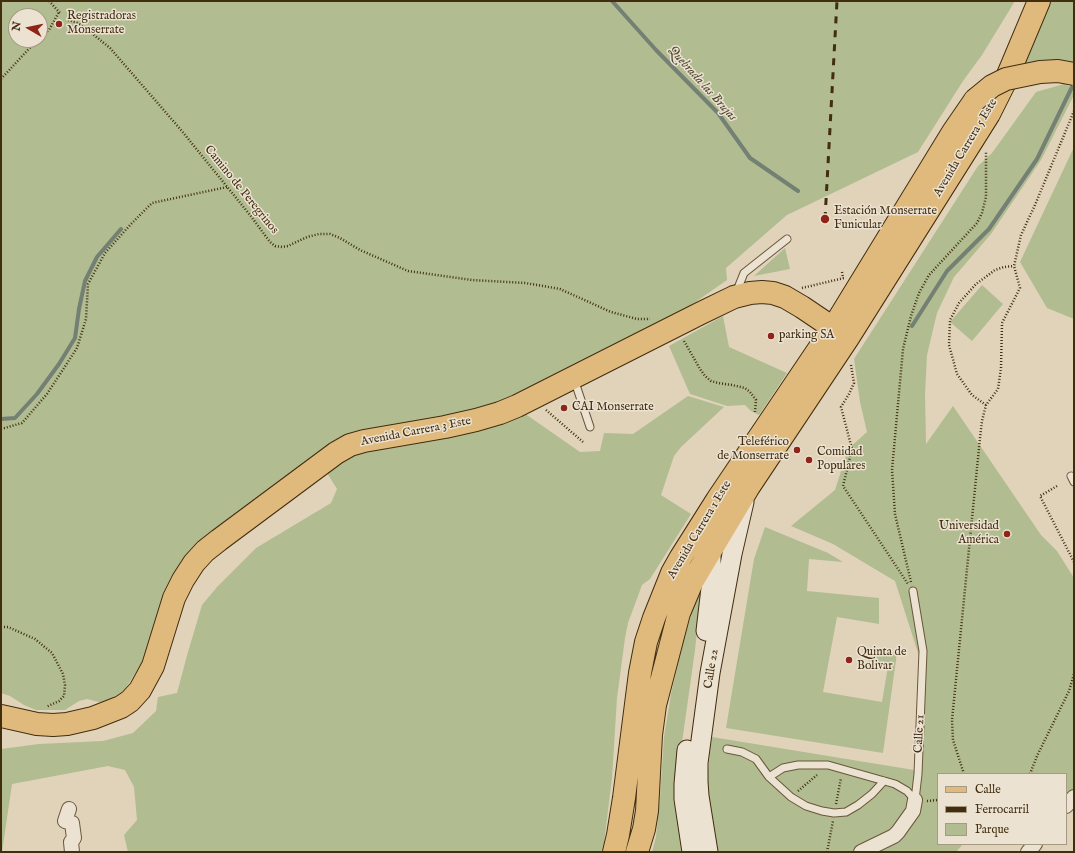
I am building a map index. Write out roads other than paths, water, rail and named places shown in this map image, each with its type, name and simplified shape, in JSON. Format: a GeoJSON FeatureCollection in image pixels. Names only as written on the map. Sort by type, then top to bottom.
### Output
{"type":"FeatureCollection","features":[{"type":"Feature","properties":{"kind":"main road","name":"Avenida Carrera 5 Este"},"geometry":{"type":"LineString","coordinates":[[840,333],[993,107],[1039,1]]}},
{"type":"Feature","properties":{"kind":"main road","name":"Avenida Carrera 5 Este"},"geometry":{"type":"LineString","coordinates":[[840,333],[953,132],[975,100],[992,86],[1006,79],[1040,72],[1058,71],[1074,74]]}},
{"type":"Feature","properties":{"kind":"main road","name":"Avenida Carrera 3 Este"},"geometry":{"type":"LineString","coordinates":[[1,716],[37,724],[67,724],[82,721],[114,710],[130,701],[140,690],[154,666],[174,598],[194,563],[219,540],[336,453],[350,445],[364,441],[445,427],[500,413],[734,297],[750,293],[773,293],[785,297],[802,306],[840,333]]}},
{"type":"Feature","properties":{"kind":"main road","name":"Avenida Carrera 1 Este"},"geometry":{"type":"LineString","coordinates":[[637,852],[648,811],[652,720],[658,690],[679,614],[686,596],[692,582],[711,549],[840,333]]}},
{"type":"Feature","properties":{"kind":"main road","name":"Avenida Carrera 1 Este"},"geometry":{"type":"LineString","coordinates":[[614,852],[624,798],[640,673],[646,642],[672,573],[717,500],[840,333]]}},
{"type":"Feature","properties":{"kind":"street","name":"Calle 22"},"geometry":{"type":"LineString","coordinates":[[708,852],[698,782],[698,757],[710,674],[732,554],[748,488]]}},
{"type":"Feature","properties":{"kind":"street","name":"Calle 22"},"geometry":{"type":"LineString","coordinates":[[692,852],[684,799],[684,784],[688,742],[707,626],[711,588],[712,528],[717,500]]}},
{"type":"Feature","properties":{"kind":"street"},"geometry":{"type":"LineString","coordinates":[[1067,805],[1074,797]]}},
{"type":"Feature","properties":{"kind":"street","name":"Calle 21"},"geometry":{"type":"LineString","coordinates":[[862,852],[894,836],[913,811],[915,800]]}},
{"type":"Feature","properties":{"kind":"street"},"geometry":{"type":"LineString","coordinates":[[69,808],[65,821],[72,823],[74,838],[71,842],[72,852]]}},
{"type":"Feature","properties":{"kind":"lane"},"geometry":{"type":"LineString","coordinates":[[734,297],[744,273],[787,239]]}},
{"type":"Feature","properties":{"kind":"lane"},"geometry":{"type":"LineString","coordinates":[[574,377],[590,427]]}},
{"type":"Feature","properties":{"kind":"lane","name":"Calle 21"},"geometry":{"type":"LineString","coordinates":[[912,591],[923,651],[918,774],[915,800]]}},
{"type":"Feature","properties":{"kind":"lane"},"geometry":{"type":"LineString","coordinates":[[727,749],[742,752],[756,759],[769,777],[791,797],[806,806],[834,814],[846,812],[858,805],[872,794],[884,781]]}},
{"type":"Feature","properties":{"kind":"lane"},"geometry":{"type":"LineString","coordinates":[[769,777],[783,768],[790,766],[828,765],[895,784],[907,791],[915,800]]}},
{"type":"Feature","properties":{"kind":"waterway","name":"Quebrada las Brujas"},"geometry":{"type":"LineString","coordinates":[[612,1],[656,50],[718,113],[750,158],[798,191]]}},
{"type":"Feature","properties":{"kind":"waterway"},"geometry":{"type":"LineString","coordinates":[[912,326],[947,271],[989,229],[1037,159],[1074,83]]}},
{"type":"Feature","properties":{"kind":"waterway"},"geometry":{"type":"LineString","coordinates":[[1,419],[15,418],[37,394],[59,364],[75,338],[85,281],[97,257],[121,229]]}},
{"type":"Feature","properties":{"kind":"railway"},"geometry":{"type":"LineString","coordinates":[[825,219],[837,1]]}},
{"type":"Feature","properties":{"kind":"place","name":"Registradoras Monserrate"},"geometry":{"type":"Point","coordinates":[59,24]}},
{"type":"Feature","properties":{"kind":"place","name":"Estación Monserrate Funicular"},"geometry":{"type":"Point","coordinates":[825,219]}},
{"type":"Feature","properties":{"kind":"place","name":"parking SA"},"geometry":{"type":"Point","coordinates":[771,336]}},
{"type":"Feature","properties":{"kind":"place","name":"CAI Monserrate"},"geometry":{"type":"Point","coordinates":[564,408]}},
{"type":"Feature","properties":{"kind":"place","name":"Teleférico de Monserrate"},"geometry":{"type":"Point","coordinates":[797,450]}},
{"type":"Feature","properties":{"kind":"place","name":"Comidad Populares"},"geometry":{"type":"Point","coordinates":[809,460]}},
{"type":"Feature","properties":{"kind":"place","name":"Universidad América"},"geometry":{"type":"Point","coordinates":[1007,534]}},
{"type":"Feature","properties":{"kind":"place","name":"Quinta de Bolivar"},"geometry":{"type":"Point","coordinates":[849,660]}}]}
